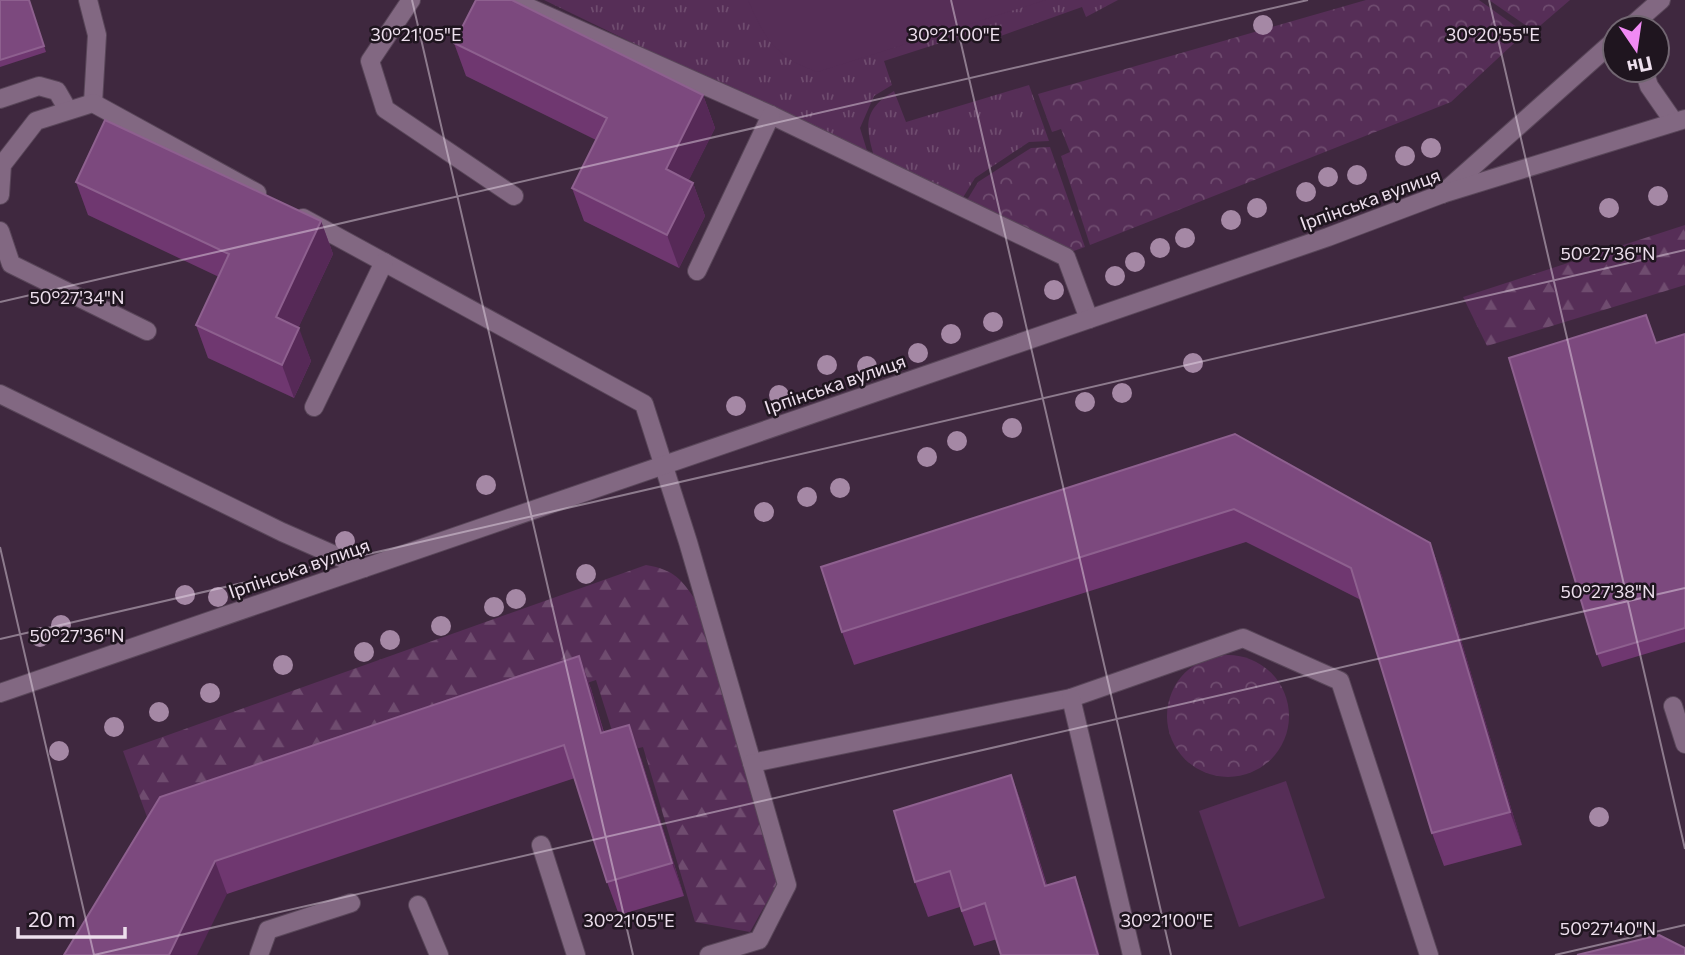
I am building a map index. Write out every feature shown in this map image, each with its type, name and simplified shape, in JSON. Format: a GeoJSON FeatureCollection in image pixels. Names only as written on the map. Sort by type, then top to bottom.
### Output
{"type":"FeatureCollection","features":[{"type":"Feature","properties":{"kind":"street"},"geometry":{"type":"LineString","coordinates":[[88,0],[97,35],[93,103]]}},
{"type":"Feature","properties":{"kind":"street"},"geometry":{"type":"LineString","coordinates":[[411,0],[370,61],[385,109],[513,196]]}},
{"type":"Feature","properties":{"kind":"street"},"geometry":{"type":"LineString","coordinates":[[512,0],[771,115],[1066,257],[1089,319]]}},
{"type":"Feature","properties":{"kind":"street"},"geometry":{"type":"LineString","coordinates":[[1645,14],[1661,0]]}},
{"type":"Feature","properties":{"kind":"street"},"geometry":{"type":"LineString","coordinates":[[1442,194],[1601,52]]}},
{"type":"Feature","properties":{"kind":"street"},"geometry":{"type":"LineString","coordinates":[[1648,84],[1680,121]]}},
{"type":"Feature","properties":{"kind":"street"},"geometry":{"type":"LineString","coordinates":[[0,99],[39,86],[57,91],[68,110]]}},
{"type":"Feature","properties":{"kind":"street"},"geometry":{"type":"LineString","coordinates":[[0,195],[2,165],[36,121],[93,103],[644,404],[787,885],[758,940],[709,955]]}},
{"type":"Feature","properties":{"kind":"street"},"geometry":{"type":"LineString","coordinates":[[697,271],[771,115]]}},
{"type":"Feature","properties":{"kind":"street","name":"Ірпінська вулиця"},"geometry":{"type":"LineString","coordinates":[[0,693],[1328,237],[1442,194],[1680,121]]}},
{"type":"Feature","properties":{"kind":"street"},"geometry":{"type":"LineString","coordinates":[[0,231],[11,264],[147,331]]}},
{"type":"Feature","properties":{"kind":"street"},"geometry":{"type":"LineString","coordinates":[[314,407],[384,262]]}},
{"type":"Feature","properties":{"kind":"street"},"geometry":{"type":"LineString","coordinates":[[0,394],[282,532],[364,568]]}},
{"type":"Feature","properties":{"kind":"street"},"geometry":{"type":"LineString","coordinates":[[751,763],[1071,698],[1243,638],[1340,681],[1429,955]]}},
{"type":"Feature","properties":{"kind":"street"},"geometry":{"type":"LineString","coordinates":[[1071,698],[1132,955]]}},
{"type":"Feature","properties":{"kind":"street"},"geometry":{"type":"LineString","coordinates":[[1673,706],[1685,744]]}},
{"type":"Feature","properties":{"kind":"street"},"geometry":{"type":"LineString","coordinates":[[541,845],[576,955]]}},
{"type":"Feature","properties":{"kind":"street"},"geometry":{"type":"LineString","coordinates":[[259,955],[268,930],[351,903]]}},
{"type":"Feature","properties":{"kind":"street"},"geometry":{"type":"LineString","coordinates":[[418,905],[439,955]]}},
{"type":"Feature","properties":{"kind":"green space"},"geometry":{"type":"Polygon","coordinates":[[[544,0],[1118,0],[1086,17],[1082,7],[998,37],[993,26],[884,61],[892,85],[874,96],[860,128],[869,157],[544,0]]]}},
{"type":"Feature","properties":{"kind":"green space"},"geometry":{"type":"Polygon","coordinates":[[[748,0],[1046,0],[817,72],[791,60],[773,45],[760,26],[748,0]]]}},
{"type":"Feature","properties":{"kind":"green space"},"geometry":{"type":"Polygon","coordinates":[[[1366,0],[1479,0],[1525,33],[1451,102],[1090,245],[1061,156],[1070,152],[1061,129],[1052,132],[1038,94],[1366,0]]]}},
{"type":"Feature","properties":{"kind":"green space"},"geometry":{"type":"Polygon","coordinates":[[[1489,0],[1570,0],[1534,31],[1489,0]]]}},
{"type":"Feature","properties":{"kind":"green space"},"geometry":{"type":"Polygon","coordinates":[[[1029,85],[1049,141],[1029,142],[975,178],[959,204],[876,164],[868,123],[875,106],[894,91],[906,122],[1029,85]]]}},
{"type":"Feature","properties":{"kind":"green space"},"geometry":{"type":"Polygon","coordinates":[[[1050,147],[1085,247],[1065,254],[964,205],[978,182],[1031,148],[1050,147]]]}},
{"type":"Feature","properties":{"kind":"green space"},"geometry":{"type":"Polygon","coordinates":[[[1685,225],[1685,285],[1487,346],[1463,297],[1685,225]]]}},
{"type":"Feature","properties":{"kind":"green space"},"geometry":{"type":"Polygon","coordinates":[[[646,565],[671,573],[697,602],[777,884],[750,932],[695,922],[643,747],[619,753],[596,680],[151,828],[123,751],[646,565]]]}},
{"type":"Feature","properties":{"kind":"green space"},"geometry":{"type":"Polygon","coordinates":[[[1228,655],[1251,660],[1271,673],[1284,693],[1289,716],[1284,739],[1271,759],[1251,772],[1228,777],[1205,772],[1185,759],[1172,739],[1167,716],[1172,693],[1185,673],[1205,660],[1228,655]]]}},
{"type":"Feature","properties":{"kind":"green space"},"geometry":{"type":"Polygon","coordinates":[[[1286,781],[1325,898],[1239,927],[1199,811],[1286,781]]]}},
{"type":"Feature","properties":{"kind":"building"},"geometry":{"type":"Polygon","coordinates":[[[0,0],[29,0],[44,46],[0,60],[0,0]]]}},
{"type":"Feature","properties":{"kind":"building"},"geometry":{"type":"Polygon","coordinates":[[[476,0],[512,0],[703,95],[666,169],[693,183],[667,235],[572,188],[607,118],[454,43],[476,0]]]}},
{"type":"Feature","properties":{"kind":"building"},"geometry":{"type":"Polygon","coordinates":[[[105,120],[321,221],[276,317],[299,328],[282,365],[196,325],[229,254],[76,182],[105,120]]]}},
{"type":"Feature","properties":{"kind":"building"},"geometry":{"type":"Polygon","coordinates":[[[1646,315],[1656,343],[1685,334],[1685,628],[1597,654],[1509,358],[1646,315]]]}},
{"type":"Feature","properties":{"kind":"building"},"geometry":{"type":"Polygon","coordinates":[[[1235,434],[1430,543],[1510,812],[1432,833],[1351,568],[1234,509],[842,632],[821,567],[1235,434]]]}},
{"type":"Feature","properties":{"kind":"building"},"geometry":{"type":"Polygon","coordinates":[[[579,656],[601,733],[629,725],[672,863],[607,882],[564,745],[215,861],[169,955],[64,955],[160,797],[579,656]]]}},
{"type":"Feature","properties":{"kind":"building"},"geometry":{"type":"Polygon","coordinates":[[[1011,775],[1045,886],[1075,877],[1098,955],[1001,955],[985,903],[962,911],[950,871],[915,882],[894,811],[1011,775]]]}},
{"type":"Feature","properties":{"kind":"building"},"geometry":{"type":"Polygon","coordinates":[[[1659,935],[1685,948],[1685,955],[1577,955],[1659,935]]]}}]}
